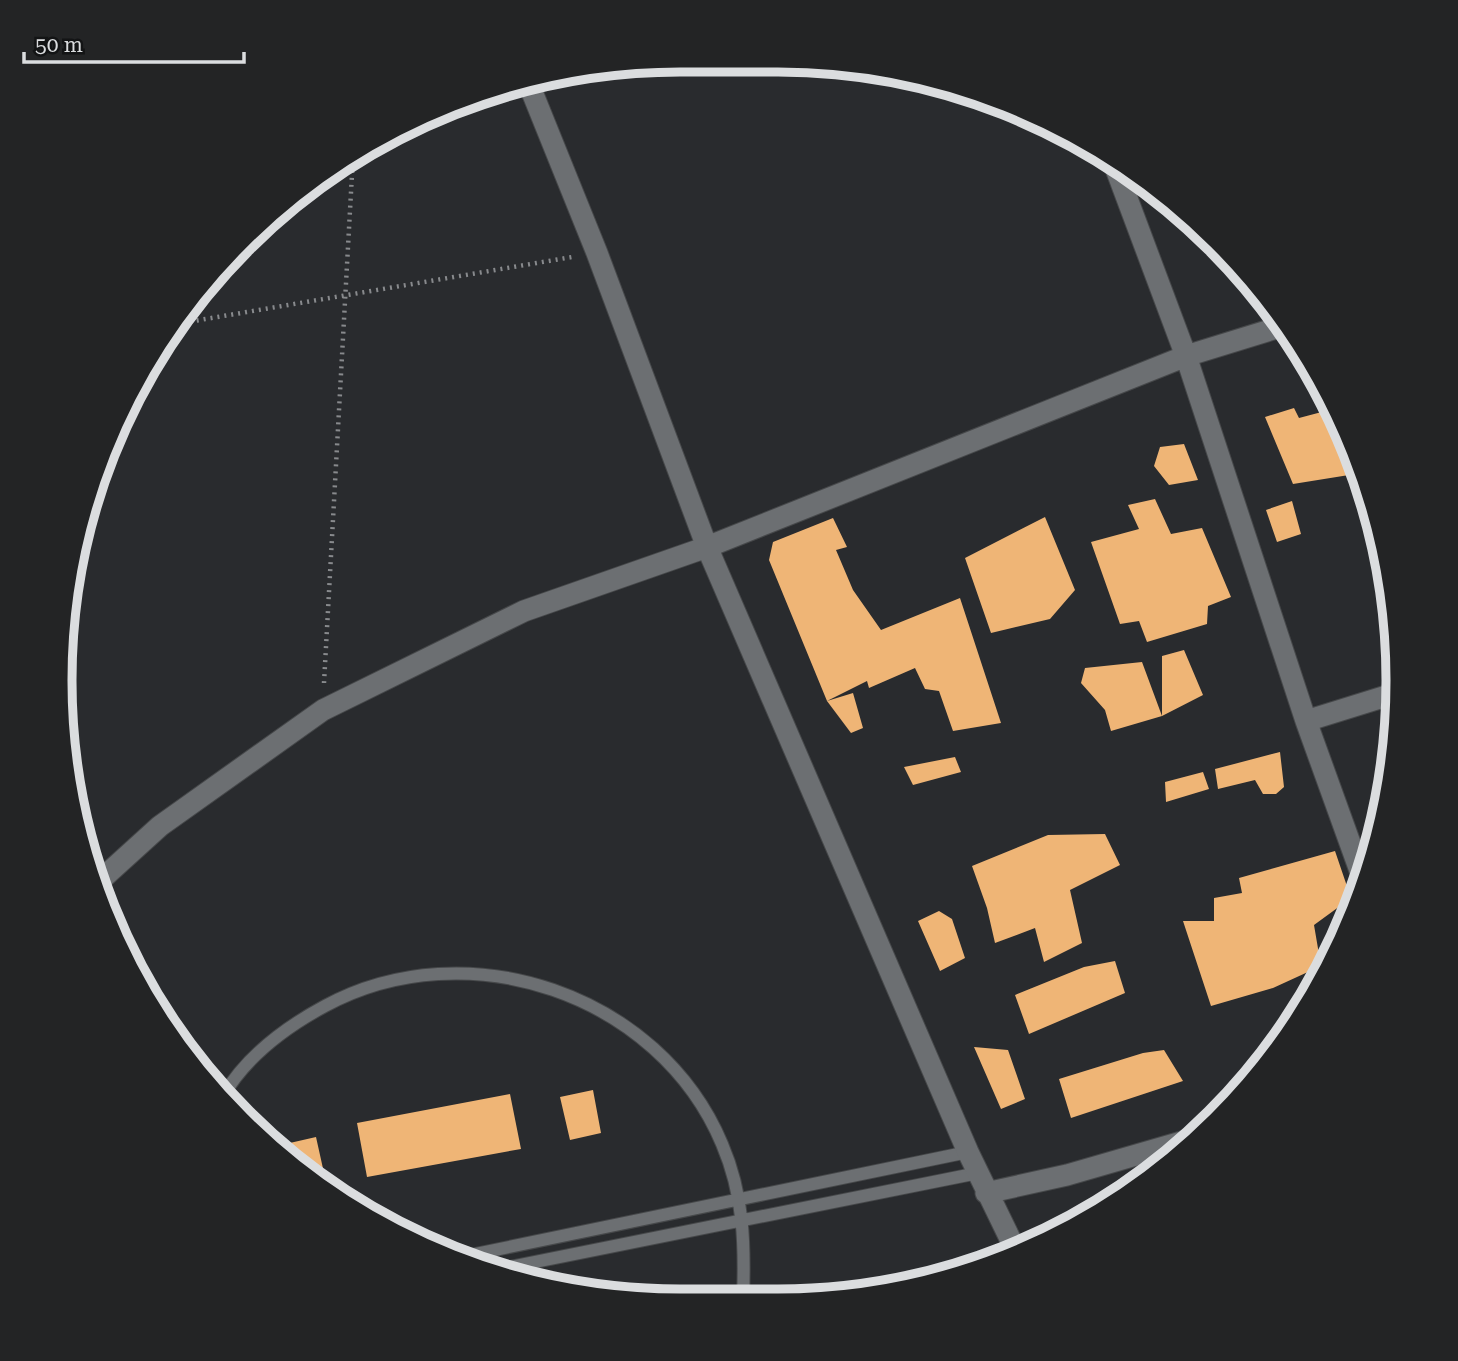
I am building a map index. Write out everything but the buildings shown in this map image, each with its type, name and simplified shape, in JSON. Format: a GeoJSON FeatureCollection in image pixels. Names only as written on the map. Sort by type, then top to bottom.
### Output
{"type":"FeatureCollection","features":[{"type":"Feature","properties":{"kind":"street"},"geometry":{"type":"LineString","coordinates":[[531,90],[597,253],[707,547],[968,1152],[1012,1242]]}},
{"type":"Feature","properties":{"kind":"street"},"geometry":{"type":"LineString","coordinates":[[1119,176],[1186,356],[1307,722],[1358,864]]}},
{"type":"Feature","properties":{"kind":"street"},"geometry":{"type":"LineString","coordinates":[[104,877],[160,826],[323,710],[524,611],[707,547],[1186,356],[1274,329]]}},
{"type":"Feature","properties":{"kind":"street"},"geometry":{"type":"LineString","coordinates":[[1307,722],[1386,697]]}},
{"type":"Feature","properties":{"kind":"street"},"geometry":{"type":"LineString","coordinates":[[986,1193],[1067,1175],[1169,1146]]}},
{"type":"Feature","properties":{"kind":"lane"},"geometry":{"type":"LineString","coordinates":[[229,1088],[247,1065],[276,1038],[343,996],[387,982],[444,973],[482,973],[519,979],[586,1002],[615,1019],[665,1061],[705,1112],[733,1172],[745,1237],[743,1289]]}},
{"type":"Feature","properties":{"kind":"lane"},"geometry":{"type":"LineString","coordinates":[[477,1254],[968,1152]]}},
{"type":"Feature","properties":{"kind":"lane"},"geometry":{"type":"LineString","coordinates":[[513,1266],[978,1173]]}},
{"type":"Feature","properties":{"kind":"lane"},"geometry":{"type":"LineString","coordinates":[[545,1240],[549,1258]]}},
{"type":"Feature","properties":{"kind":"path"},"geometry":{"type":"LineString","coordinates":[[323,710],[352,168]]}},
{"type":"Feature","properties":{"kind":"path"},"geometry":{"type":"LineString","coordinates":[[189,322],[597,253]]}}]}
